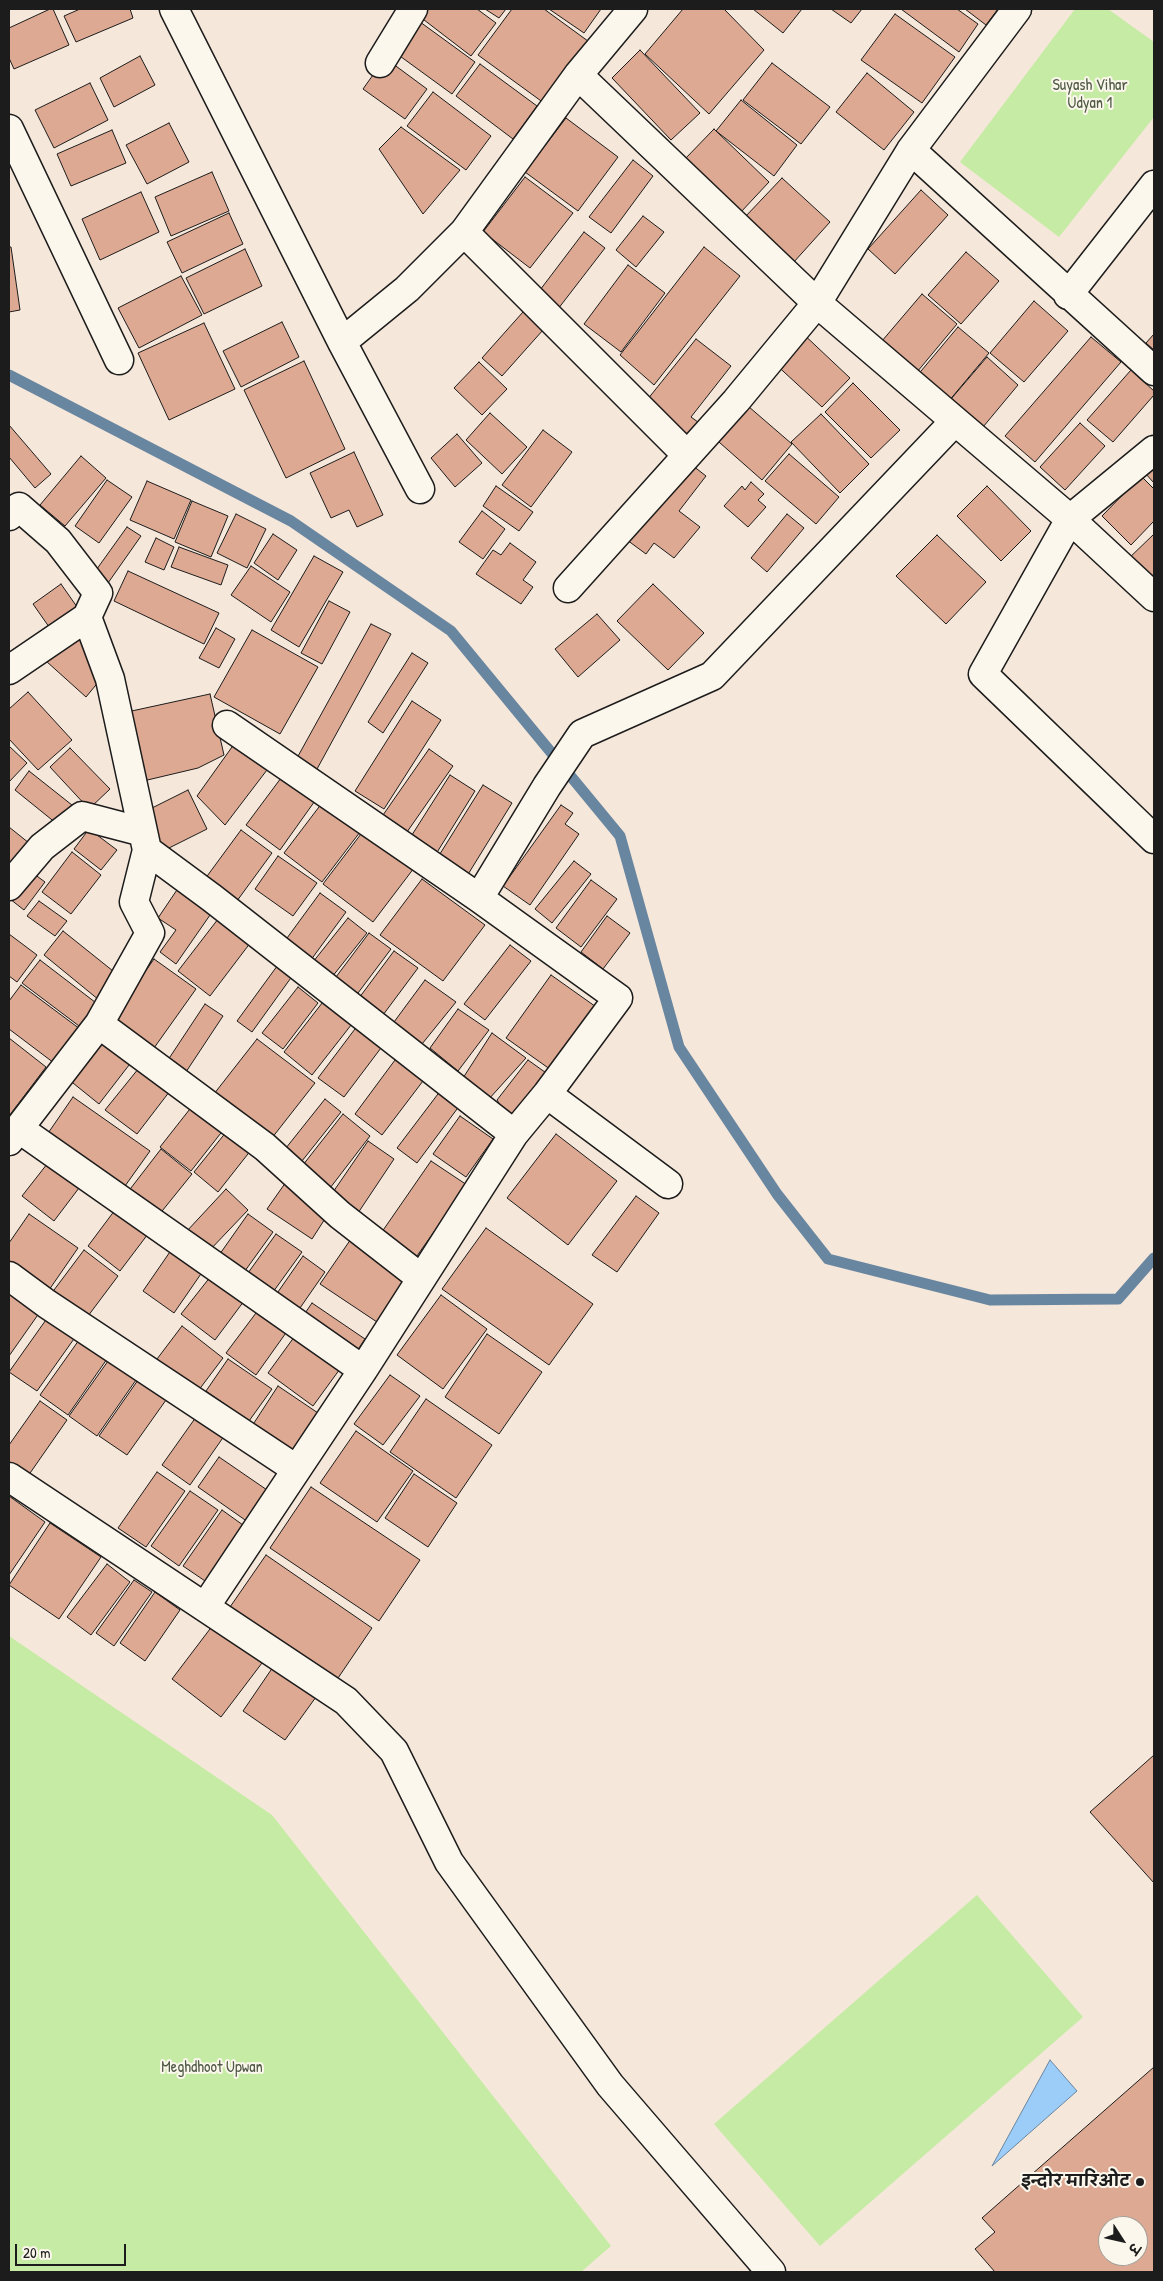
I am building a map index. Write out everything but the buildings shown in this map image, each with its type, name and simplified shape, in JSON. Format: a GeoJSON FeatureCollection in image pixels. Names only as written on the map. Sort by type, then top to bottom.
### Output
{"type":"FeatureCollection","features":[{"type":"Feature","properties":{"kind":"street"},"geometry":{"type":"LineString","coordinates":[[174,9],[342,342],[420,489]]}},
{"type":"Feature","properties":{"kind":"street"},"geometry":{"type":"LineString","coordinates":[[380,63],[413,9]]}},
{"type":"Feature","properties":{"kind":"street"},"geometry":{"type":"LineString","coordinates":[[342,342],[407,289],[464,232],[578,75],[633,9]]}},
{"type":"Feature","properties":{"kind":"street"},"geometry":{"type":"LineString","coordinates":[[568,588],[686,454],[736,401],[817,302],[911,150],[1017,9]]}},
{"type":"Feature","properties":{"kind":"street"},"geometry":{"type":"LineString","coordinates":[[578,75],[817,302],[1070,519],[1154,597]]}},
{"type":"Feature","properties":{"kind":"street"},"geometry":{"type":"LineString","coordinates":[[9,129],[119,360]]}},
{"type":"Feature","properties":{"kind":"street"},"geometry":{"type":"LineString","coordinates":[[911,150],[1154,371]]}},
{"type":"Feature","properties":{"kind":"street"},"geometry":{"type":"LineString","coordinates":[[1068,294],[1154,185]]}},
{"type":"Feature","properties":{"kind":"street"},"geometry":{"type":"LineString","coordinates":[[464,232],[686,454]]}},
{"type":"Feature","properties":{"kind":"street"},"geometry":{"type":"LineString","coordinates":[[479,898],[547,786],[582,734],[712,676],[955,421]]}},
{"type":"Feature","properties":{"kind":"street"},"geometry":{"type":"LineString","coordinates":[[1154,450],[1070,519],[983,674],[1154,838]]}},
{"type":"Feature","properties":{"kind":"street"},"geometry":{"type":"LineString","coordinates":[[9,516],[19,507],[52,535],[98,593],[87,617],[9,670]]}},
{"type":"Feature","properties":{"kind":"street"},"geometry":{"type":"LineString","coordinates":[[87,617],[110,678],[145,841],[134,902],[150,933],[99,1024],[13,1135],[363,1370]]}},
{"type":"Feature","properties":{"kind":"street"},"geometry":{"type":"LineString","coordinates":[[205,1607],[363,1370],[514,1134],[547,1094],[618,998],[479,898],[227,725]]}},
{"type":"Feature","properties":{"kind":"street"},"geometry":{"type":"LineString","coordinates":[[9,886],[42,847],[82,816],[145,841],[212,898],[514,1134]]}},
{"type":"Feature","properties":{"kind":"street"},"geometry":{"type":"LineString","coordinates":[[99,1024],[265,1147],[340,1215],[421,1278]]}},
{"type":"Feature","properties":{"kind":"street"},"geometry":{"type":"LineString","coordinates":[[547,1094],[668,1184]]}},
{"type":"Feature","properties":{"kind":"street"},"geometry":{"type":"LineString","coordinates":[[9,1276],[54,1309],[296,1469]]}},
{"type":"Feature","properties":{"kind":"street"},"geometry":{"type":"LineString","coordinates":[[9,1478],[346,1701],[394,1751],[449,1862],[610,2085],[771,2272]]}},
{"type":"Feature","properties":{"kind":"green space","name":"Suyash Vihar Udyan 1"},"geometry":{"type":"Polygon","coordinates":[[[1075,9],[1108,9],[1154,42],[1154,117],[1059,237],[960,162],[1075,9]]]}},
{"type":"Feature","properties":{"kind":"green space","name":"Meghdhoot Upwan"},"geometry":{"type":"Polygon","coordinates":[[[9,1636],[272,1815],[611,2246],[581,2272],[9,2272],[9,1636]]]}},
{"type":"Feature","properties":{"kind":"green space"},"geometry":{"type":"Polygon","coordinates":[[[977,1895],[1083,2017],[820,2246],[714,2124],[977,1895]]]}},
{"type":"Feature","properties":{"kind":"water"},"geometry":{"type":"Polygon","coordinates":[[[1050,2060],[1077,2091],[992,2166],[1050,2060]]]}},
{"type":"Feature","properties":{"kind":"waterway"},"geometry":{"type":"LineString","coordinates":[[9,375],[291,521],[451,631],[620,836],[679,1047],[777,1194],[828,1259],[990,1300],[1118,1299],[1154,1258]]}},
{"type":"Feature","properties":{"kind":"place","name":"इन्दोर मारिओट"},"geometry":{"type":"Point","coordinates":[1140,2182]}}]}
